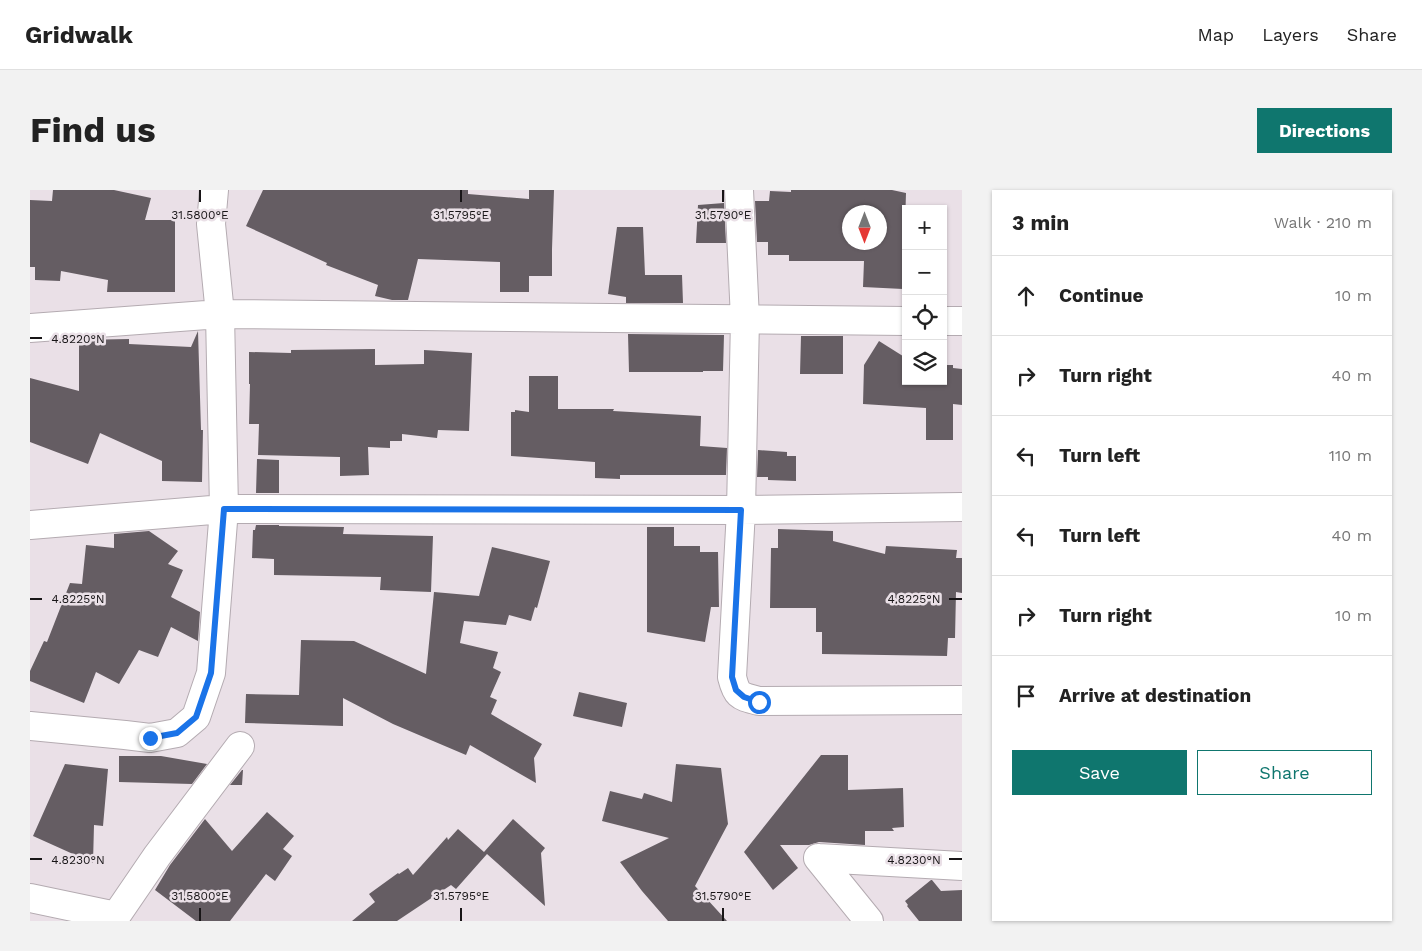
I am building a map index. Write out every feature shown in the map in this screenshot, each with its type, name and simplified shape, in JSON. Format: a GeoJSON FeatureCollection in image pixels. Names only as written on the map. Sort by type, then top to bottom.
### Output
{"type":"FeatureCollection","features":[{"type":"Feature","properties":{"kind":"street"},"geometry":{"type":"LineString","coordinates":[[30,726],[150,738],[177,733],[196,717],[211,673],[224,509],[220,314],[211,224],[214,190]]}},
{"type":"Feature","properties":{"kind":"street"},"geometry":{"type":"LineString","coordinates":[[739,190],[744,320],[741,510],[732,677],[736,690],[744,697],[759,702],[962,700]]}},
{"type":"Feature","properties":{"kind":"street"},"geometry":{"type":"LineString","coordinates":[[30,328],[220,314],[902,321]]}},
{"type":"Feature","properties":{"kind":"street"},"geometry":{"type":"LineString","coordinates":[[947,321],[962,322]]}},
{"type":"Feature","properties":{"kind":"street"},"geometry":{"type":"LineString","coordinates":[[30,524],[224,509],[741,510],[962,507]]}},
{"type":"Feature","properties":{"kind":"street"},"geometry":{"type":"LineString","coordinates":[[30,898],[115,918],[158,856],[240,746]]}},
{"type":"Feature","properties":{"kind":"street"},"geometry":{"type":"LineString","coordinates":[[869,921],[818,858],[962,866]]}},
{"type":"Feature","properties":{"kind":"building"},"geometry":{"type":"Polygon","coordinates":[[[53,190],[114,190],[151,198],[145,220],[175,220],[175,292],[107,292],[108,280],[61,271],[60,281],[35,280],[35,267],[30,267],[30,200],[52,201],[53,190]]]}},
{"type":"Feature","properties":{"kind":"building"},"geometry":{"type":"Polygon","coordinates":[[[263,190],[468,190],[468,194],[529,199],[529,190],[554,190],[552,276],[529,276],[529,292],[500,292],[500,262],[418,259],[408,300],[392,300],[375,296],[378,285],[326,265],[327,263],[246,226],[263,190]]]}},
{"type":"Feature","properties":{"kind":"building"},"geometry":{"type":"Polygon","coordinates":[[[892,190],[906,193],[906,205],[902,205],[902,289],[863,287],[864,261],[789,261],[789,255],[768,255],[768,242],[757,242],[755,201],[769,201],[770,191],[892,190]]]}},
{"type":"Feature","properties":{"kind":"building"},"geometry":{"type":"Polygon","coordinates":[[[724,203],[726,243],[696,243],[698,205],[724,203]]]}},
{"type":"Feature","properties":{"kind":"building"},"geometry":{"type":"Polygon","coordinates":[[[617,227],[643,227],[645,275],[682,275],[683,303],[626,303],[626,297],[608,294],[617,227]]]}},
{"type":"Feature","properties":{"kind":"building"},"geometry":{"type":"Polygon","coordinates":[[[198,331],[201,430],[203,430],[202,482],[162,481],[162,461],[100,433],[88,464],[30,442],[30,378],[79,391],[79,340],[129,339],[129,344],[191,347],[198,331]]]}},
{"type":"Feature","properties":{"kind":"building"},"geometry":{"type":"Polygon","coordinates":[[[628,334],[724,335],[723,371],[629,372],[628,334]]]}},
{"type":"Feature","properties":{"kind":"building"},"geometry":{"type":"Polygon","coordinates":[[[801,336],[843,336],[843,374],[800,374],[801,336]]]}},
{"type":"Feature","properties":{"kind":"building"},"geometry":{"type":"Polygon","coordinates":[[[879,341],[902,355],[902,385],[947,385],[947,365],[953,365],[953,368],[962,369],[962,405],[953,404],[953,440],[926,440],[926,408],[863,404],[864,365],[879,341]]]}},
{"type":"Feature","properties":{"kind":"building"},"geometry":{"type":"Polygon","coordinates":[[[375,349],[375,365],[424,364],[424,350],[472,353],[469,431],[438,430],[437,438],[402,434],[402,441],[390,441],[390,448],[368,447],[369,475],[340,476],[340,457],[258,455],[259,424],[249,424],[249,352],[291,353],[291,350],[375,349]]]}},
{"type":"Feature","properties":{"kind":"building"},"geometry":{"type":"Polygon","coordinates":[[[529,376],[558,376],[558,409],[614,409],[613,411],[701,416],[700,446],[727,448],[726,475],[620,475],[620,479],[595,478],[595,462],[511,456],[511,412],[515,412],[515,410],[529,412],[529,376]]]}},
{"type":"Feature","properties":{"kind":"building"},"geometry":{"type":"Polygon","coordinates":[[[758,450],[787,452],[787,456],[796,456],[796,481],[768,480],[768,477],[757,477],[758,450]]]}},
{"type":"Feature","properties":{"kind":"building"},"geometry":{"type":"Polygon","coordinates":[[[257,459],[279,460],[279,493],[256,493],[257,459]]]}},
{"type":"Feature","properties":{"kind":"building"},"geometry":{"type":"Polygon","coordinates":[[[256,525],[344,527],[343,534],[433,536],[431,592],[380,590],[381,577],[274,575],[274,559],[252,558],[253,530],[255,530],[256,525]]]}},
{"type":"Feature","properties":{"kind":"building"},"geometry":{"type":"Polygon","coordinates":[[[647,527],[674,527],[674,546],[700,546],[700,552],[718,552],[719,607],[711,607],[705,642],[647,632],[647,527]]]}},
{"type":"Feature","properties":{"kind":"building"},"geometry":{"type":"Polygon","coordinates":[[[778,529],[833,531],[833,541],[885,554],[886,546],[957,550],[956,558],[962,558],[962,593],[956,592],[955,638],[948,638],[947,656],[822,654],[822,632],[816,632],[816,608],[770,608],[771,548],[778,548],[778,529]]]}},
{"type":"Feature","properties":{"kind":"building"},"geometry":{"type":"Polygon","coordinates":[[[149,531],[178,551],[168,564],[183,570],[171,597],[200,612],[198,641],[171,627],[158,657],[139,650],[119,684],[96,672],[84,703],[30,681],[30,671],[44,641],[47,642],[70,583],[82,584],[86,545],[114,548],[114,534],[149,531]]]}},
{"type":"Feature","properties":{"kind":"building"},"geometry":{"type":"Polygon","coordinates":[[[492,547],[550,561],[537,608],[535,607],[531,621],[509,615],[506,625],[464,621],[460,643],[498,652],[493,668],[501,672],[490,697],[497,700],[491,714],[542,744],[534,758],[536,783],[470,745],[466,755],[393,724],[343,698],[343,726],[245,723],[246,694],[299,695],[301,640],[354,641],[426,674],[434,592],[479,596],[492,547]]]}},
{"type":"Feature","properties":{"kind":"building"},"geometry":{"type":"Polygon","coordinates":[[[579,692],[627,703],[622,727],[573,716],[579,692]]]}},
{"type":"Feature","properties":{"kind":"building"},"geometry":{"type":"Polygon","coordinates":[[[821,755],[848,755],[848,790],[903,788],[904,827],[892,828],[894,831],[865,831],[865,845],[819,842],[809,845],[780,845],[798,868],[773,890],[744,852],[821,755]]]}},
{"type":"Feature","properties":{"kind":"building"},"geometry":{"type":"Polygon","coordinates":[[[119,756],[161,756],[207,764],[192,784],[119,782],[119,756]]]}},
{"type":"Feature","properties":{"kind":"building"},"geometry":{"type":"Polygon","coordinates":[[[65,764],[108,769],[103,826],[94,825],[93,863],[33,836],[65,764]]]}},
{"type":"Feature","properties":{"kind":"building"},"geometry":{"type":"Polygon","coordinates":[[[676,764],[721,768],[728,824],[695,886],[727,921],[668,921],[620,862],[669,838],[602,821],[610,791],[642,799],[644,793],[672,802],[676,764]]]}},
{"type":"Feature","properties":{"kind":"building"},"geometry":{"type":"Polygon","coordinates":[[[242,770],[242,785],[230,785],[242,770]]]}},
{"type":"Feature","properties":{"kind":"building"},"geometry":{"type":"Polygon","coordinates":[[[267,812],[294,836],[283,849],[292,856],[275,881],[266,874],[230,921],[196,921],[155,890],[170,865],[205,819],[232,851],[267,812]]]}},
{"type":"Feature","properties":{"kind":"building"},"geometry":{"type":"Polygon","coordinates":[[[513,819],[545,848],[541,853],[545,906],[487,854],[456,889],[451,885],[397,921],[352,921],[375,902],[369,894],[408,868],[413,875],[447,837],[448,840],[458,829],[484,852],[513,819]]]}},
{"type":"Feature","properties":{"kind":"building"},"geometry":{"type":"Polygon","coordinates":[[[931,880],[941,891],[962,890],[962,921],[919,921],[907,906],[905,901],[931,880]]]}},
{"type":"Feature","properties":{"kind":"route"},"geometry":{"type":"LineString","coordinates":[[150,738],[177,733],[196,717],[211,673],[224,509],[741,510],[732,677],[736,690],[744,697],[759,702]]}}]}
